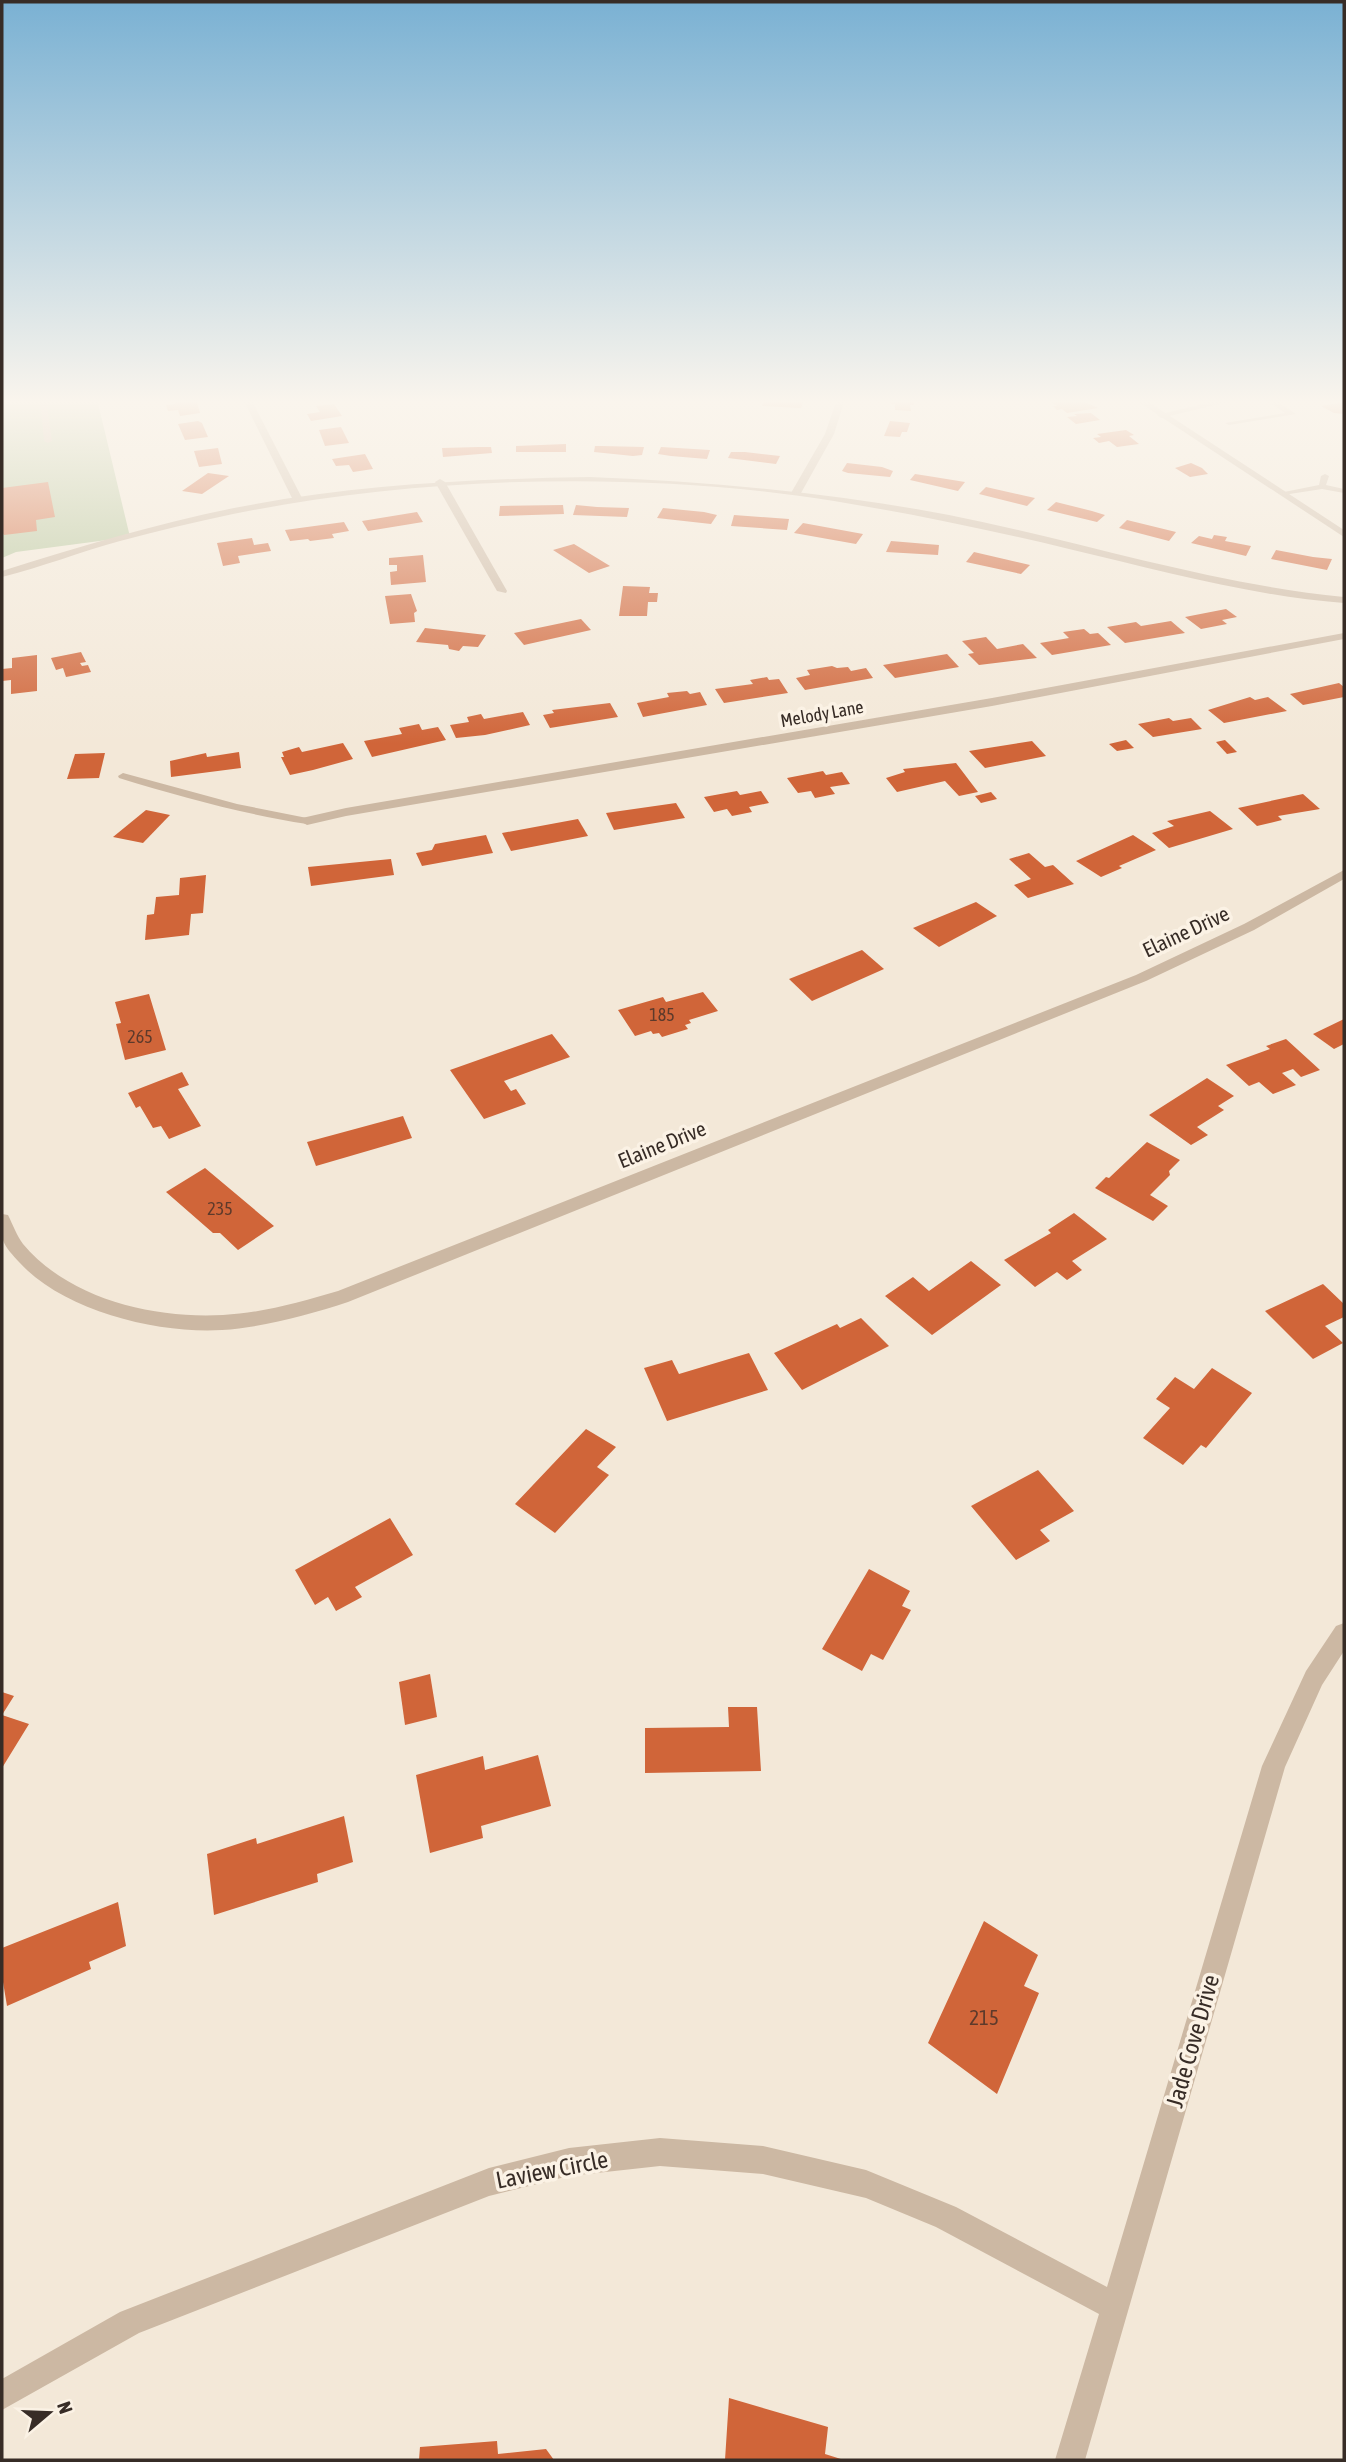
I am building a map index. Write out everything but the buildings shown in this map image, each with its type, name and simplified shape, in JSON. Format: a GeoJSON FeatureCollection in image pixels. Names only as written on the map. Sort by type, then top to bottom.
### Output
{"type":"FeatureCollection","features":[{"type":"Feature","properties":{"kind":"street"},"geometry":{"type":"LineString","coordinates":[[2,574],[115,538],[218,514]]}},
{"type":"Feature","properties":{"kind":"street"},"geometry":{"type":"LineString","coordinates":[[458,514],[502,591]]}},
{"type":"Feature","properties":{"kind":"street"},"geometry":{"type":"LineString","coordinates":[[925,514],[1158,568],[1344,600]]}},
{"type":"Feature","properties":{"kind":"street"},"geometry":{"type":"LineString","coordinates":[[1314,514],[1344,534]]}},
{"type":"Feature","properties":{"kind":"street"},"geometry":{"type":"LineString","coordinates":[[1289,592],[1344,593]]}},
{"type":"Feature","properties":{"kind":"street"},"geometry":{"type":"LineString","coordinates":[[1324,598],[1344,609]]}},
{"type":"Feature","properties":{"kind":"street","name":"Melody Lane"},"geometry":{"type":"LineString","coordinates":[[307,821],[346,812],[979,704],[1344,636]]}},
{"type":"Feature","properties":{"kind":"street","name":"Elaine Drive"},"geometry":{"type":"LineString","coordinates":[[2,1220],[21,1254],[43,1275],[68,1291],[135,1314],[205,1323],[276,1316],[342,1297],[1141,978],[1249,927],[1344,874]]}},
{"type":"Feature","properties":{"kind":"street","name":"Jade Cove Drive"},"geometry":{"type":"LineString","coordinates":[[1070,2460],[1274,1766],[1314,1678],[1344,1633]]}},
{"type":"Feature","properties":{"kind":"street","name":"Laview Circle"},"geometry":{"type":"LineString","coordinates":[[2,2395],[130,2322],[489,2182],[569,2162],[660,2152],[763,2160],[866,2184],[946,2217],[1115,2307]]}},
{"type":"Feature","properties":{"kind":"lane"},"geometry":{"type":"LineString","coordinates":[[123,776],[201,800],[264,815],[307,821]]}},
{"type":"Feature","properties":{"kind":"green space"},"geometry":{"type":"Polygon","coordinates":[[[2,514],[124,514],[130,537],[16,552],[2,558],[2,514]]]}}]}
